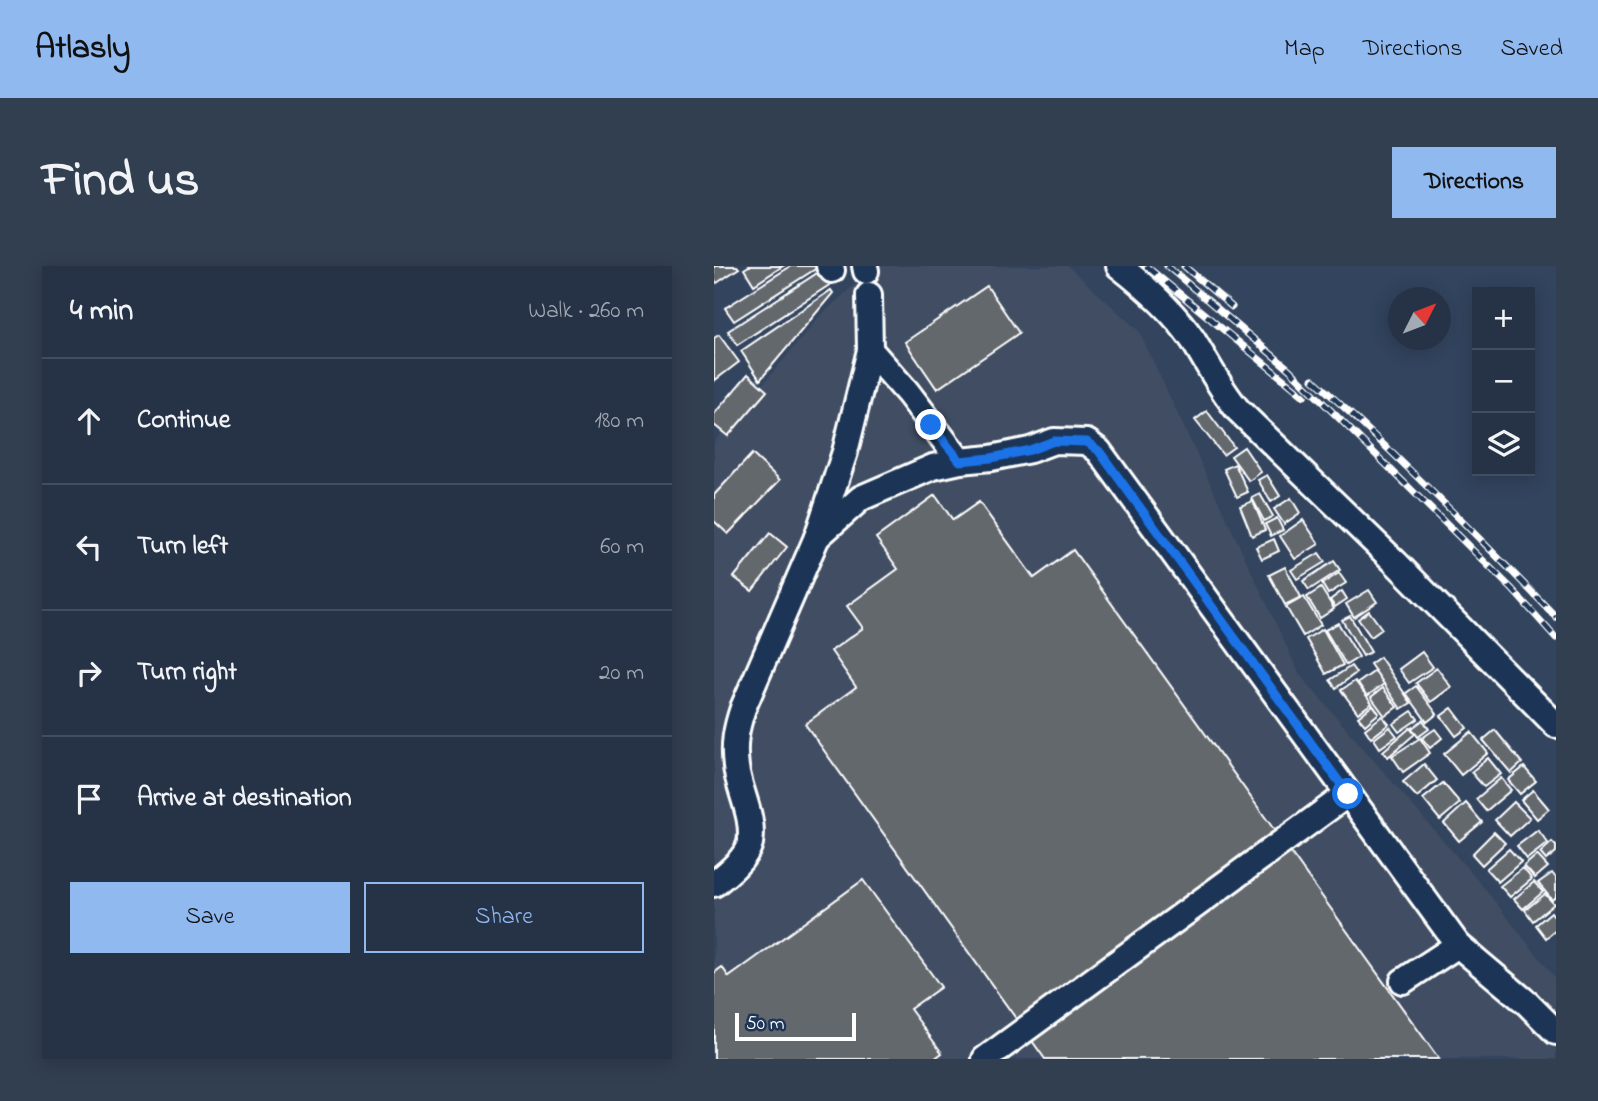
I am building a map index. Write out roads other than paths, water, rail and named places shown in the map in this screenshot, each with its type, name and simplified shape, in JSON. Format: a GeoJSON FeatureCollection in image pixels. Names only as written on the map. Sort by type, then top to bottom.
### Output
{"type":"FeatureCollection","features":[{"type":"Feature","properties":{"kind":"street"},"geometry":{"type":"LineString","coordinates":[[1119,266],[1182,326],[1225,395],[1238,410],[1395,562],[1556,725]]}},
{"type":"Feature","properties":{"kind":"street"},"geometry":{"type":"LineString","coordinates":[[714,884],[741,860],[750,844],[750,827],[736,767],[734,734],[817,537],[845,452],[870,350],[869,295]]}},
{"type":"Feature","properties":{"kind":"street"},"geometry":{"type":"LineString","coordinates":[[870,350],[908,393],[960,461]]}},
{"type":"Feature","properties":{"kind":"street"},"geometry":{"type":"LineString","coordinates":[[817,537],[860,498],[933,467],[1030,450],[1054,441],[1087,442],[1099,451],[1458,945],[1527,1003],[1556,1032]]}},
{"type":"Feature","properties":{"kind":"street"},"geometry":{"type":"LineString","coordinates":[[985,1059],[1348,794]]}},
{"type":"Feature","properties":{"kind":"street"},"geometry":{"type":"LineString","coordinates":[[1403,981],[1458,945]]}},
{"type":"Feature","properties":{"kind":"railway"},"geometry":{"type":"LineString","coordinates":[[1146,266],[1304,396]]}},
{"type":"Feature","properties":{"kind":"railway"},"geometry":{"type":"LineString","coordinates":[[1167,266],[1289,369],[1512,589],[1556,638]]}},
{"type":"Feature","properties":{"kind":"railway"},"geometry":{"type":"LineString","coordinates":[[1184,266],[1232,307]]}},
{"type":"Feature","properties":{"kind":"railway"},"geometry":{"type":"LineString","coordinates":[[1313,379],[1436,496],[1556,617]]}}]}
